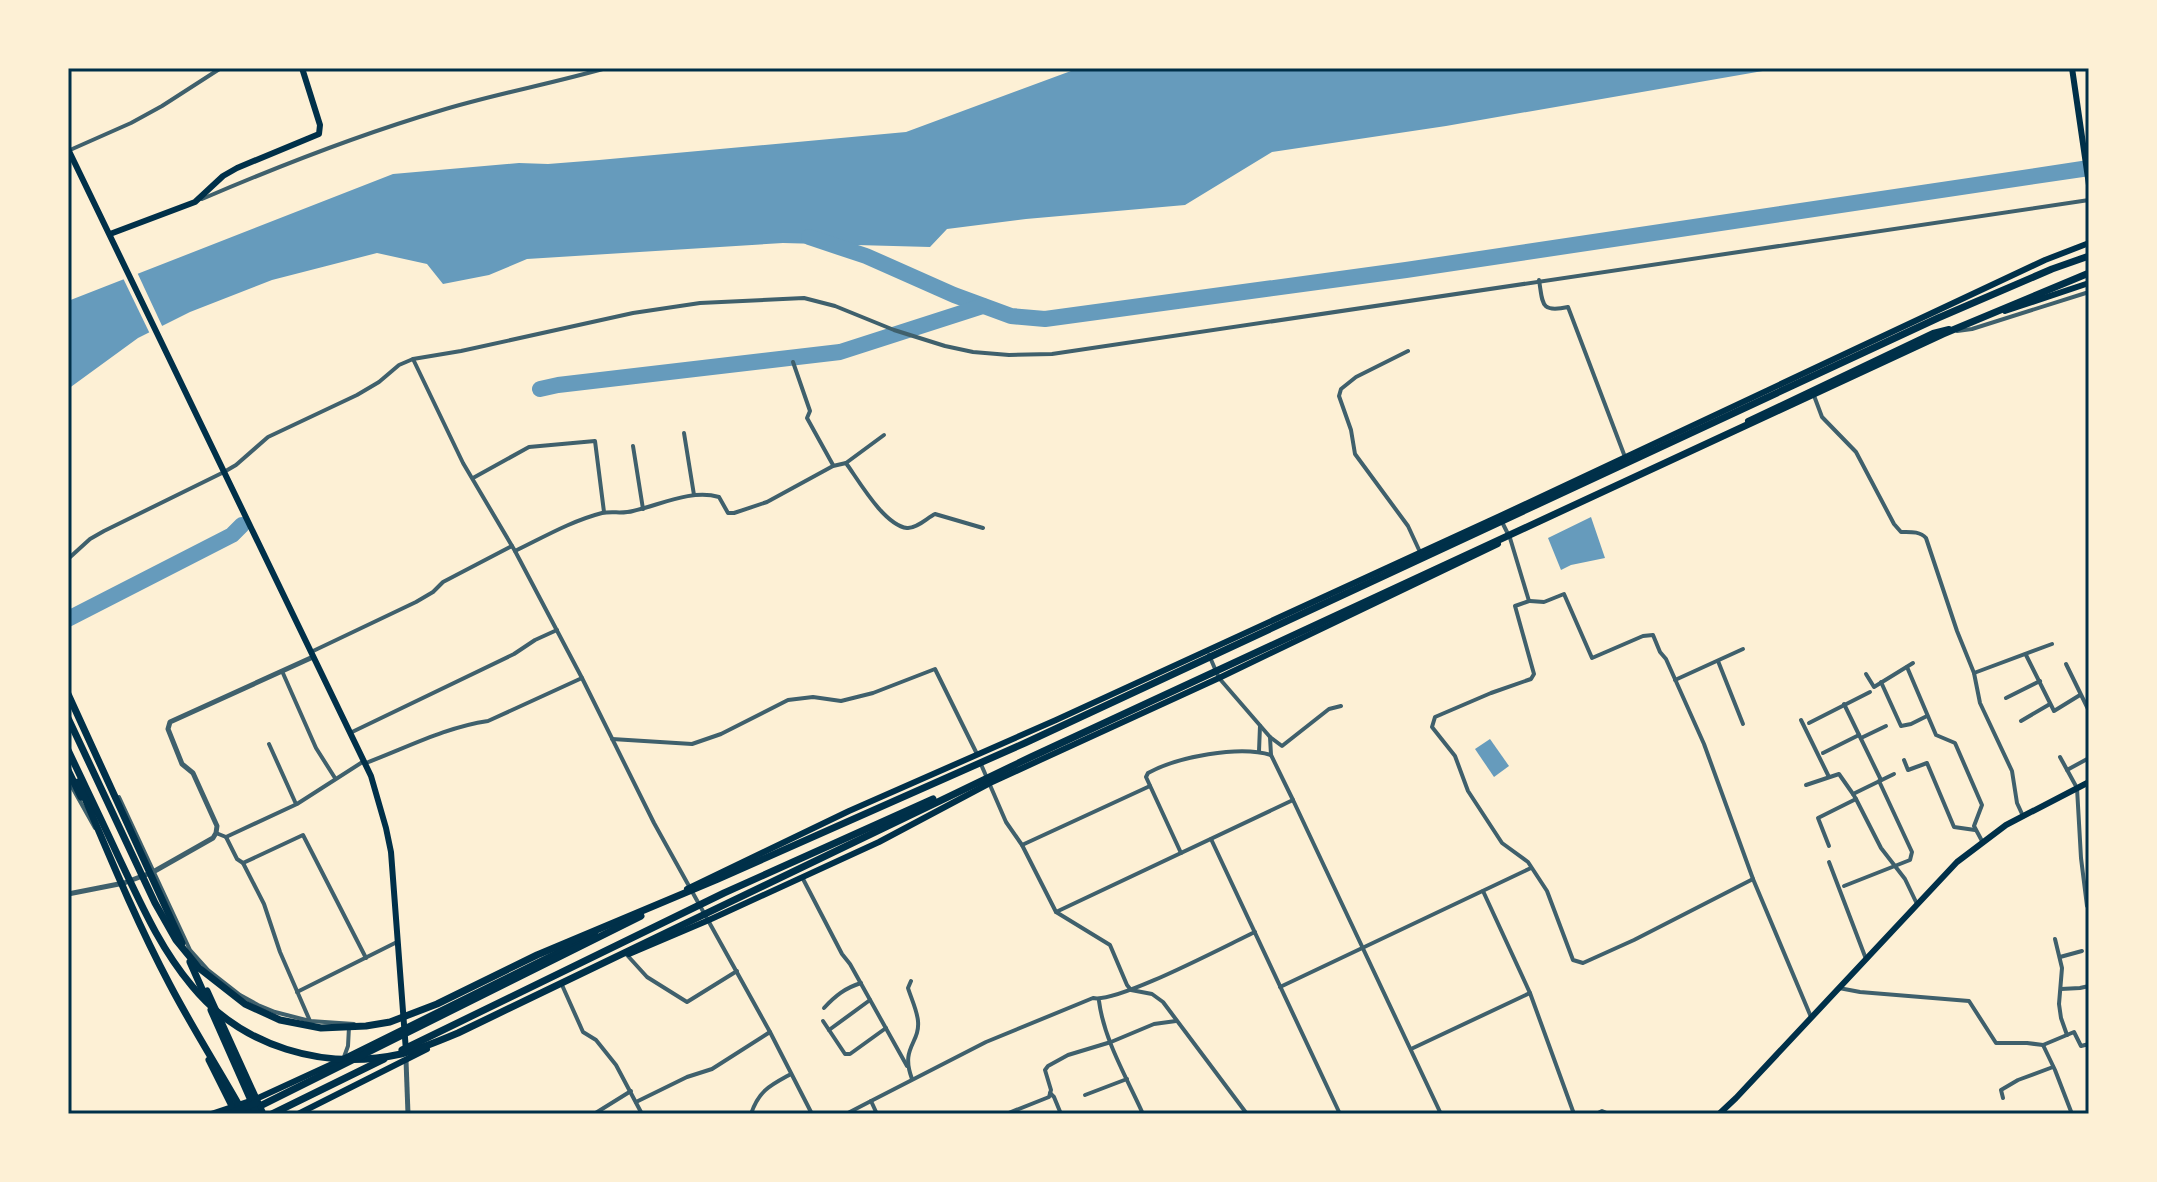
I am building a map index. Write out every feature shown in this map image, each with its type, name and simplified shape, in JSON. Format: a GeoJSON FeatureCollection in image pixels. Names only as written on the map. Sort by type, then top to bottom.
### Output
{"type":"FeatureCollection","features":[{"type":"Feature","properties":{"kind":"highway"},"geometry":{"type":"LineString","coordinates":[[68,718],[155,903],[176,940],[199,968],[229,993],[254,1009],[280,1020],[332,1028],[390,1022],[437,1004],[537,955],[718,879],[1025,743],[1924,325],[2089,253]]}},
{"type":"Feature","properties":{"kind":"highway"},"geometry":{"type":"LineString","coordinates":[[68,750],[154,930],[179,970],[222,1017],[277,1047],[315,1057],[356,1059],[398,1054],[458,1033],[1031,757],[1929,340],[2058,285],[2089,278]]}},
{"type":"Feature","properties":{"kind":"highway"},"geometry":{"type":"LineString","coordinates":[[68,692],[257,1114]]}},
{"type":"Feature","properties":{"kind":"highway"},"geometry":{"type":"LineString","coordinates":[[68,700],[154,872],[263,1114]]}},
{"type":"Feature","properties":{"kind":"highway"},"geometry":{"type":"LineString","coordinates":[[272,1114],[724,893],[1031,757]]}},
{"type":"Feature","properties":{"kind":"highway"},"geometry":{"type":"LineString","coordinates":[[68,758],[152,952],[244,1114],[718,879]]}},
{"type":"Feature","properties":{"kind":"highway"},"geometry":{"type":"LineString","coordinates":[[68,770],[70,780],[124,883],[232,1112],[409,1030]]}},
{"type":"Feature","properties":{"kind":"main road"},"geometry":{"type":"LineString","coordinates":[[111,237],[195,202],[223,176],[237,168],[319,134],[320,125],[302,68]]}},
{"type":"Feature","properties":{"kind":"main road"},"geometry":{"type":"LineString","coordinates":[[2072,68],[2089,185]]}},
{"type":"Feature","properties":{"kind":"main road"},"geometry":{"type":"LineString","coordinates":[[69,151],[365,762],[380,805],[391,852],[397,942],[409,1030],[406,1059]]}},
{"type":"Feature","properties":{"kind":"main road"},"geometry":{"type":"LineString","coordinates":[[211,1114],[232,1112],[409,1030],[690,887],[849,811],[1500,516],[2045,260],[2089,243]]}},
{"type":"Feature","properties":{"kind":"main road"},"geometry":{"type":"LineString","coordinates":[[298,1114],[562,985],[879,842],[990,783],[1219,678],[1811,389],[1933,333],[2089,278]]}},
{"type":"Feature","properties":{"kind":"main road"},"geometry":{"type":"LineString","coordinates":[[1719,1114],[1957,862],[1982,841],[2023,816],[2089,782]]}},
{"type":"Feature","properties":{"kind":"street"},"geometry":{"type":"LineString","coordinates":[[69,151],[131,123],[162,106],[208,71],[221,68]]}},
{"type":"Feature","properties":{"kind":"street"},"geometry":{"type":"LineString","coordinates":[[583,68],[585,74]]}},
{"type":"Feature","properties":{"kind":"street"},"geometry":{"type":"LineString","coordinates":[[195,202],[396,124],[498,94],[606,68]]}},
{"type":"Feature","properties":{"kind":"street"},"geometry":{"type":"LineString","coordinates":[[68,559],[90,539],[223,468],[236,465],[268,437],[357,395],[399,365],[413,359],[633,313],[700,303],[804,298],[959,349],[1009,355],[1052,354],[2089,200]]}},
{"type":"Feature","properties":{"kind":"street"},"geometry":{"type":"LineString","coordinates":[[1539,280],[1543,304],[1547,309],[1568,307],[1625,457]]}},
{"type":"Feature","properties":{"kind":"street"},"geometry":{"type":"LineString","coordinates":[[1933,333],[1972,329],[2089,292]]}},
{"type":"Feature","properties":{"kind":"street"},"geometry":{"type":"LineString","coordinates":[[1408,351],[1356,377],[1341,389],[1339,396],[1351,430],[1355,454],[1408,526],[1420,552]]}},
{"type":"Feature","properties":{"kind":"street"},"geometry":{"type":"LineString","coordinates":[[413,359],[463,463],[557,630],[654,823],[812,1114]]}},
{"type":"Feature","properties":{"kind":"street"},"geometry":{"type":"LineString","coordinates":[[793,362],[810,411],[807,418],[833,466]]}},
{"type":"Feature","properties":{"kind":"street"},"geometry":{"type":"LineString","coordinates":[[1811,389],[1822,417],[1856,452],[1894,524],[1901,532],[1916,532],[1926,538],[1974,673],[1980,703],[2012,771],[2017,803],[2023,816]]}},
{"type":"Feature","properties":{"kind":"street"},"geometry":{"type":"LineString","coordinates":[[684,433],[694,495]]}},
{"type":"Feature","properties":{"kind":"street"},"geometry":{"type":"LineString","coordinates":[[68,894],[124,883],[154,872],[213,838],[216,833],[217,826],[193,773],[182,764],[168,729],[170,722],[282,671],[416,602],[443,582],[560,529],[604,513],[629,513],[694,495],[719,497],[728,513],[734,513],[767,502],[833,466],[846,463],[884,435]]}},
{"type":"Feature","properties":{"kind":"street"},"geometry":{"type":"LineString","coordinates":[[473,478],[529,447],[595,441],[604,513]]}},
{"type":"Feature","properties":{"kind":"street"},"geometry":{"type":"LineString","coordinates":[[633,446],[643,509]]}},
{"type":"Feature","properties":{"kind":"street"},"geometry":{"type":"LineString","coordinates":[[846,463],[884,515],[905,528],[914,527],[935,514],[983,528]]}},
{"type":"Feature","properties":{"kind":"street"},"geometry":{"type":"LineString","coordinates":[[1500,516],[1529,601]]}},
{"type":"Feature","properties":{"kind":"street"},"geometry":{"type":"LineString","coordinates":[[1753,879],[1583,963],[1573,960],[1547,891],[1528,862],[1502,843],[1468,791],[1455,756],[1432,727],[1435,717],[1531,679],[1534,674],[1515,606],[1529,601],[1544,602],[1564,594],[1592,658],[1643,636],[1653,635],[1704,744],[1753,879],[1811,1017]]}},
{"type":"Feature","properties":{"kind":"street"},"geometry":{"type":"LineString","coordinates":[[350,733],[557,630]]}},
{"type":"Feature","properties":{"kind":"street"},"geometry":{"type":"LineString","coordinates":[[1974,673],[2052,644]]}},
{"type":"Feature","properties":{"kind":"street"},"geometry":{"type":"LineString","coordinates":[[1675,680],[1743,649]]}},
{"type":"Feature","properties":{"kind":"street"},"geometry":{"type":"LineString","coordinates":[[1207,650],[1219,678],[1270,737],[1284,748],[1329,709],[1341,706]]}},
{"type":"Feature","properties":{"kind":"street"},"geometry":{"type":"LineString","coordinates":[[2026,655],[2054,711],[2080,695]]}},
{"type":"Feature","properties":{"kind":"street"},"geometry":{"type":"LineString","coordinates":[[1718,661],[1743,724]]}},
{"type":"Feature","properties":{"kind":"street"},"geometry":{"type":"LineString","coordinates":[[1866,674],[1874,687],[1913,663]]}},
{"type":"Feature","properties":{"kind":"street"},"geometry":{"type":"LineString","coordinates":[[2066,664],[2089,711]]}},
{"type":"Feature","properties":{"kind":"street"},"geometry":{"type":"LineString","coordinates":[[1907,667],[1936,735],[1955,743],[1982,805],[1974,826],[1982,841]]}},
{"type":"Feature","properties":{"kind":"street"},"geometry":{"type":"LineString","coordinates":[[612,739],[692,744],[721,734],[788,700],[813,697],[841,701],[873,693],[935,669],[1006,822],[1022,845],[1056,912],[1110,945],[1131,990],[1152,994],[1163,1002],[1247,1114]]}},
{"type":"Feature","properties":{"kind":"street"},"geometry":{"type":"LineString","coordinates":[[282,671],[316,748],[335,778]]}},
{"type":"Feature","properties":{"kind":"street"},"geometry":{"type":"LineString","coordinates":[[226,837],[297,804],[365,762],[438,734],[488,721],[582,678]]}},
{"type":"Feature","properties":{"kind":"street"},"geometry":{"type":"LineString","coordinates":[[2006,698],[2040,681]]}},
{"type":"Feature","properties":{"kind":"street"},"geometry":{"type":"LineString","coordinates":[[1881,682],[1901,726],[1927,716]]}},
{"type":"Feature","properties":{"kind":"street"},"geometry":{"type":"LineString","coordinates":[[68,692],[196,967]]}},
{"type":"Feature","properties":{"kind":"street"},"geometry":{"type":"LineString","coordinates":[[1809,723],[1870,692]]}},
{"type":"Feature","properties":{"kind":"street"},"geometry":{"type":"LineString","coordinates":[[1844,704],[1912,852],[1910,860],[1844,886]]}},
{"type":"Feature","properties":{"kind":"street"},"geometry":{"type":"LineString","coordinates":[[2021,721],[2050,704]]}},
{"type":"Feature","properties":{"kind":"street"},"geometry":{"type":"LineString","coordinates":[[1801,720],[1829,777]]}},
{"type":"Feature","properties":{"kind":"street"},"geometry":{"type":"LineString","coordinates":[[1259,751],[1260,726]]}},
{"type":"Feature","properties":{"kind":"street"},"geometry":{"type":"LineString","coordinates":[[1823,753],[1886,726]]}},
{"type":"Feature","properties":{"kind":"street"},"geometry":{"type":"LineString","coordinates":[[1270,737],[1271,755],[1441,1114]]}},
{"type":"Feature","properties":{"kind":"street"},"geometry":{"type":"LineString","coordinates":[[269,744],[297,804]]}},
{"type":"Feature","properties":{"kind":"street"},"geometry":{"type":"LineString","coordinates":[[1181,853],[1146,777],[1148,773],[1167,764],[1211,753],[1259,751],[1271,755]]}},
{"type":"Feature","properties":{"kind":"street"},"geometry":{"type":"LineString","coordinates":[[2060,757],[2077,788],[2081,858],[2089,906]]}},
{"type":"Feature","properties":{"kind":"street"},"geometry":{"type":"LineString","coordinates":[[2067,770],[2089,758]]}},
{"type":"Feature","properties":{"kind":"street"},"geometry":{"type":"LineString","coordinates":[[1904,760],[1908,770],[1927,763],[1954,827],[1975,830]]}},
{"type":"Feature","properties":{"kind":"street"},"geometry":{"type":"LineString","coordinates":[[1806,785],[1839,774],[1881,848],[1905,879],[1917,905]]}},
{"type":"Feature","properties":{"kind":"street"},"geometry":{"type":"LineString","coordinates":[[1829,846],[1818,818],[1894,774]]}},
{"type":"Feature","properties":{"kind":"street"},"geometry":{"type":"LineString","coordinates":[[1022,845],[1150,786]]}},
{"type":"Feature","properties":{"kind":"street"},"geometry":{"type":"LineString","coordinates":[[1056,912],[1293,800]]}},
{"type":"Feature","properties":{"kind":"street"},"geometry":{"type":"LineString","coordinates":[[216,833],[226,837],[264,904],[310,1021]]}},
{"type":"Feature","properties":{"kind":"street"},"geometry":{"type":"LineString","coordinates":[[243,863],[303,835],[366,958]]}},
{"type":"Feature","properties":{"kind":"street"},"geometry":{"type":"LineString","coordinates":[[1211,839],[1340,1114]]}},
{"type":"Feature","properties":{"kind":"street"},"geometry":{"type":"LineString","coordinates":[[1829,862],[1866,959]]}},
{"type":"Feature","properties":{"kind":"street"},"geometry":{"type":"LineString","coordinates":[[1280,987],[1532,868]]}},
{"type":"Feature","properties":{"kind":"street"},"geometry":{"type":"LineString","coordinates":[[802,877],[912,1079]]}},
{"type":"Feature","properties":{"kind":"street"},"geometry":{"type":"LineString","coordinates":[[1483,891],[1530,993],[1574,1114]]}},
{"type":"Feature","properties":{"kind":"street"},"geometry":{"type":"LineString","coordinates":[[846,1114],[1019,1027],[1093,998],[1099,1000],[1131,990],[1255,932]]}},
{"type":"Feature","properties":{"kind":"street"},"geometry":{"type":"LineString","coordinates":[[2055,939],[2060,957],[2059,1004],[2067,1035]]}},
{"type":"Feature","properties":{"kind":"street"},"geometry":{"type":"LineString","coordinates":[[297,992],[397,942]]}},
{"type":"Feature","properties":{"kind":"street"},"geometry":{"type":"LineString","coordinates":[[190,950],[208,970],[258,1005],[292,1018],[384,1025],[409,1030]]}},
{"type":"Feature","properties":{"kind":"street"},"geometry":{"type":"LineString","coordinates":[[2060,957],[2082,951]]}},
{"type":"Feature","properties":{"kind":"street"},"geometry":{"type":"LineString","coordinates":[[627,955],[647,977],[687,1002],[737,971]]}},
{"type":"Feature","properties":{"kind":"street"},"geometry":{"type":"LineString","coordinates":[[907,1066],[907,1057],[919,1023],[908,988],[911,981]]}},
{"type":"Feature","properties":{"kind":"street"},"geometry":{"type":"LineString","coordinates":[[824,1008],[833,997],[861,983]]}},
{"type":"Feature","properties":{"kind":"street"},"geometry":{"type":"LineString","coordinates":[[562,985],[583,1032],[596,1040],[616,1065],[642,1114]]}},
{"type":"Feature","properties":{"kind":"street"},"geometry":{"type":"LineString","coordinates":[[2061,989],[2089,986]]}},
{"type":"Feature","properties":{"kind":"street"},"geometry":{"type":"LineString","coordinates":[[1839,988],[1969,1001],[1996,1043],[2043,1045],[2074,1032],[2081,1046],[2089,1044]]}},
{"type":"Feature","properties":{"kind":"street"},"geometry":{"type":"LineString","coordinates":[[1411,1049],[1530,993]]}},
{"type":"Feature","properties":{"kind":"street"},"geometry":{"type":"LineString","coordinates":[[829,1030],[870,1000]]}},
{"type":"Feature","properties":{"kind":"street"},"geometry":{"type":"LineString","coordinates":[[1099,1000],[1101,1017],[1143,1114]]}},
{"type":"Feature","properties":{"kind":"street"},"geometry":{"type":"LineString","coordinates":[[823,1021],[845,1054],[850,1054],[886,1028]]}},
{"type":"Feature","properties":{"kind":"street"},"geometry":{"type":"LineString","coordinates":[[1061,1114],[1050,1093],[1045,1070],[1048,1066],[1068,1055],[1154,1024],[1176,1021]]}},
{"type":"Feature","properties":{"kind":"street"},"geometry":{"type":"LineString","coordinates":[[343,1059],[348,1046],[349,1023]]}},
{"type":"Feature","properties":{"kind":"street"},"geometry":{"type":"LineString","coordinates":[[636,1102],[687,1077],[712,1069],[770,1032]]}},
{"type":"Feature","properties":{"kind":"street"},"geometry":{"type":"LineString","coordinates":[[2043,1045],[2072,1114]]}},
{"type":"Feature","properties":{"kind":"street"},"geometry":{"type":"LineString","coordinates":[[406,1059],[408,1114]]}},
{"type":"Feature","properties":{"kind":"street"},"geometry":{"type":"LineString","coordinates":[[2003,1098],[2001,1090],[2054,1066]]}},
{"type":"Feature","properties":{"kind":"street"},"geometry":{"type":"LineString","coordinates":[[751,1114],[764,1090],[791,1074]]}},
{"type":"Feature","properties":{"kind":"street"},"geometry":{"type":"LineString","coordinates":[[1085,1095],[1127,1079]]}},
{"type":"Feature","properties":{"kind":"street"},"geometry":{"type":"LineString","coordinates":[[594,1114],[631,1091]]}},
{"type":"Feature","properties":{"kind":"street"},"geometry":{"type":"LineString","coordinates":[[1006,1114],[1049,1097],[1050,1093]]}},
{"type":"Feature","properties":{"kind":"street"},"geometry":{"type":"LineString","coordinates":[[871,1101],[877,1114]]}},
{"type":"Feature","properties":{"kind":"street"},"geometry":{"type":"LineString","coordinates":[[1596,1114],[1602,1111],[1609,1114]]}},
{"type":"Feature","properties":{"kind":"water"},"geometry":{"type":"Polygon","coordinates":[[[1079,68],[1780,68],[1446,126],[1272,152],[1185,205],[947,229],[930,247],[783,243],[527,259],[489,275],[443,284],[427,264],[377,253],[272,280],[190,312],[138,338],[68,389],[68,301],[393,174],[519,163],[599,160],[906,132],[1079,68]]]}},
{"type":"Feature","properties":{"kind":"water"},"geometry":{"type":"Polygon","coordinates":[[[1591,517],[1605,558],[1561,570],[1548,538],[1591,517]]]}},
{"type":"Feature","properties":{"kind":"water"},"geometry":{"type":"Polygon","coordinates":[[[1490,739],[1509,766],[1494,777],[1475,749],[1490,739]]]}},
{"type":"Feature","properties":{"kind":"pier"},"geometry":{"type":"Polygon","coordinates":[[[136,270],[164,330],[151,336],[122,276],[136,270]]]}},
{"type":"Feature","properties":{"kind":"waterway"},"geometry":{"type":"LineString","coordinates":[[809,237],[866,256],[1011,316],[1045,319],[1406,270],[2089,168]]}},
{"type":"Feature","properties":{"kind":"waterway"},"geometry":{"type":"LineString","coordinates":[[540,389],[840,352],[983,306]]}},
{"type":"Feature","properties":{"kind":"waterway"},"geometry":{"type":"LineString","coordinates":[[68,619],[232,535],[242,525]]}}]}
